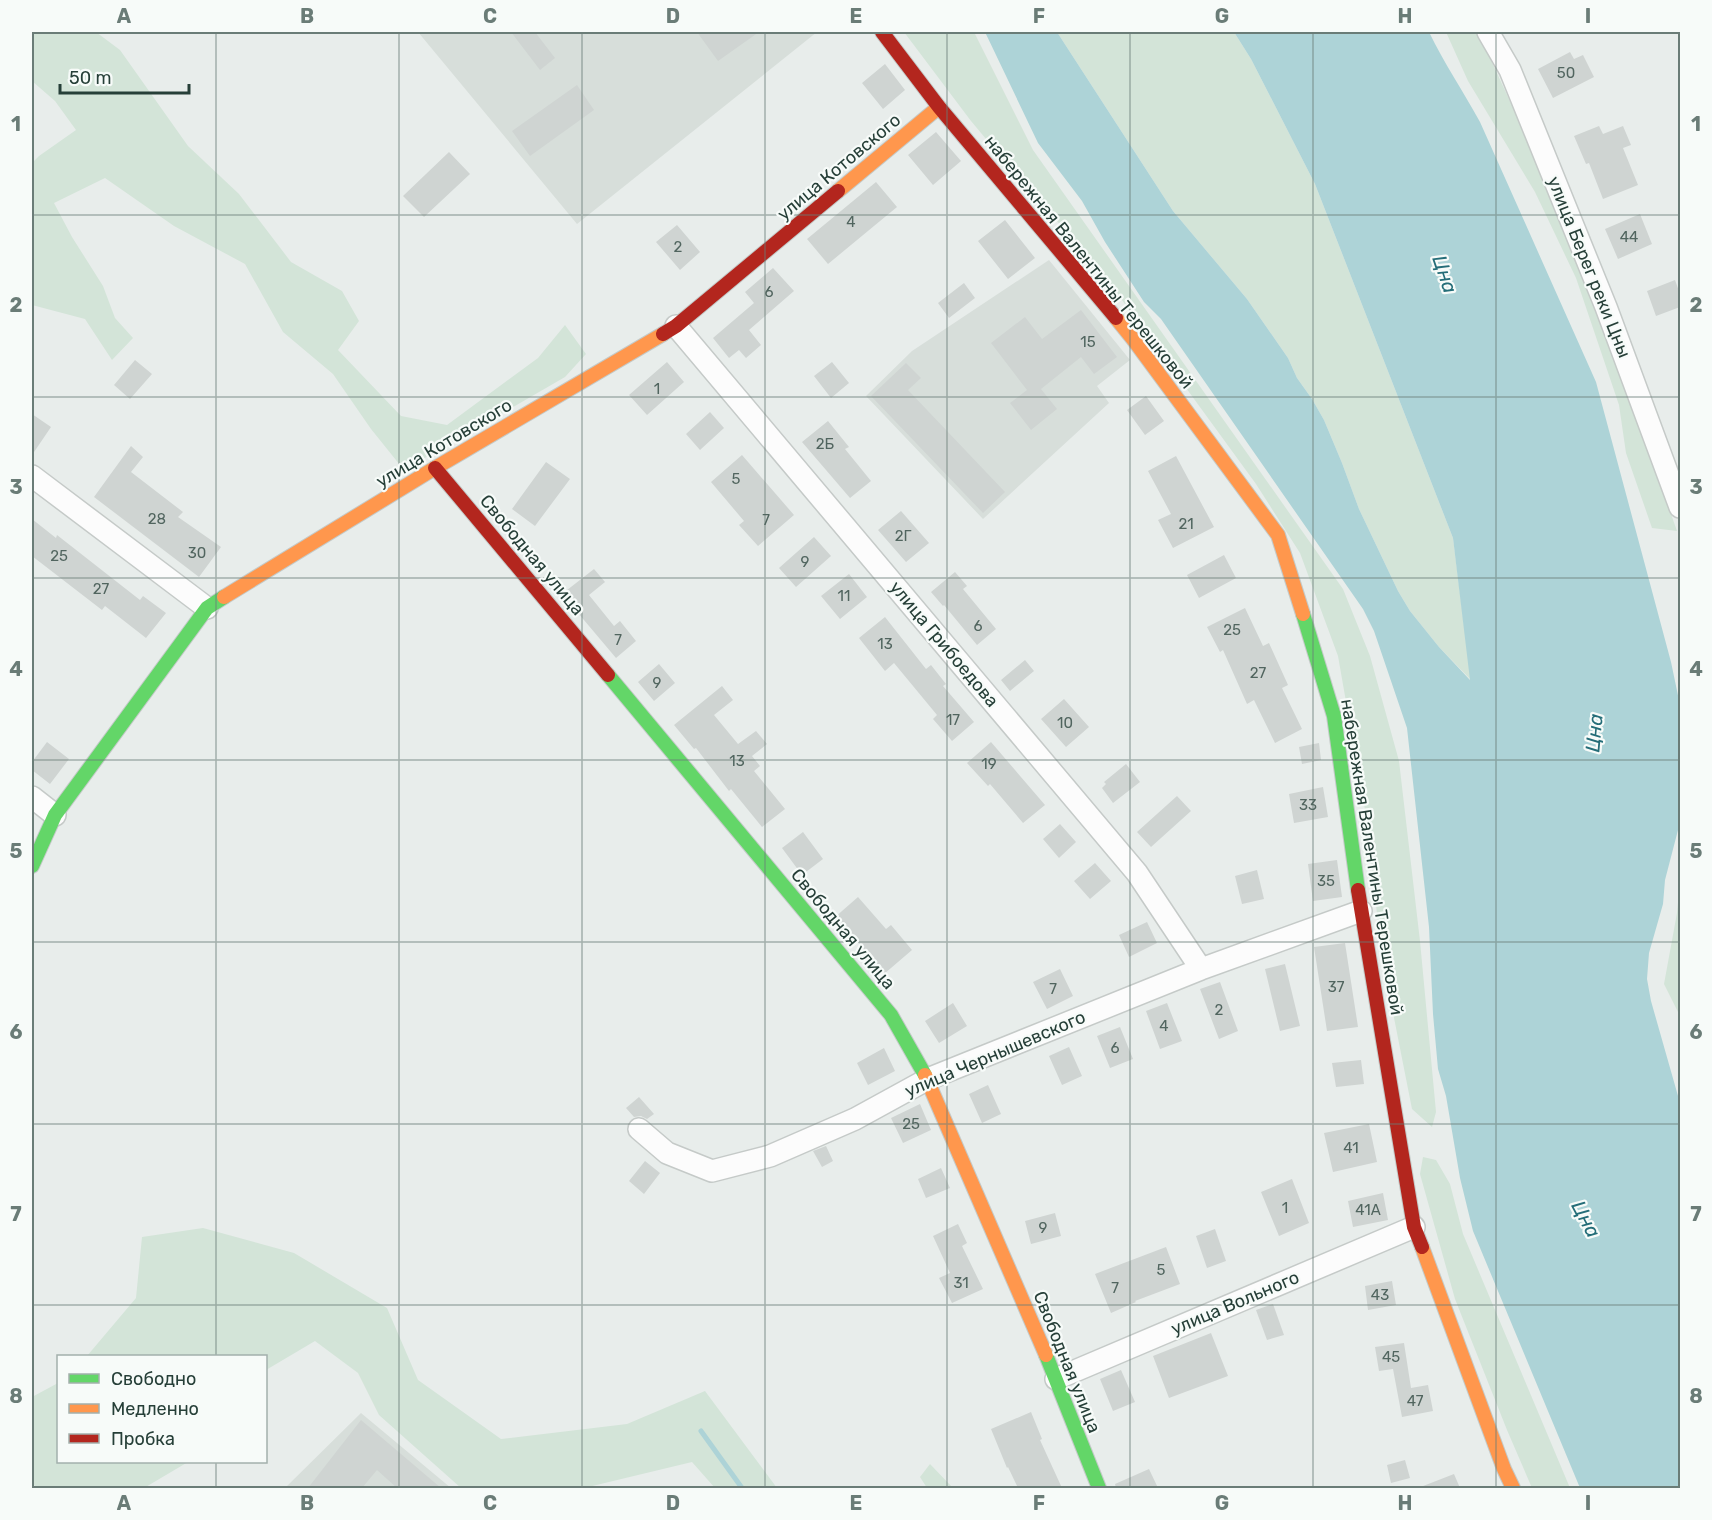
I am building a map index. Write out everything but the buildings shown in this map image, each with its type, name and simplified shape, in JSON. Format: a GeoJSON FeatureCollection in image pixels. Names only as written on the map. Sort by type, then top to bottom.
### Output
{"type":"FeatureCollection","features":[{"type":"Feature","properties":{"kind":"street","name":"набережная Валентины Терешковой"},"geometry":{"type":"LineString","coordinates":[[882,32],[939,107],[1133,339],[1278,535],[1334,716],[1361,911],[1414,1227],[1504,1470],[1513,1488]]}},
{"type":"Feature","properties":{"kind":"street","name":"улица Берег реки Цны"},"geometry":{"type":"LineString","coordinates":[[1488,32],[1510,70],[1606,307],[1680,507]]}},
{"type":"Feature","properties":{"kind":"street","name":"улица Котовского"},"geometry":{"type":"LineString","coordinates":[[32,866],[55,814],[207,608],[435,468],[676,326],[939,107]]}},
{"type":"Feature","properties":{"kind":"street","name":"улица Грибоедова"},"geometry":{"type":"LineString","coordinates":[[676,326],[1137,873],[1201,969]]}},
{"type":"Feature","properties":{"kind":"street","name":"Свободная улица"},"geometry":{"type":"LineString","coordinates":[[435,468],[891,1015],[928,1078],[1056,1379],[1099,1488]]}},
{"type":"Feature","properties":{"kind":"street"},"geometry":{"type":"LineString","coordinates":[[32,476],[207,608]]}},
{"type":"Feature","properties":{"kind":"street"},"geometry":{"type":"LineString","coordinates":[[32,796],[55,814]]}},
{"type":"Feature","properties":{"kind":"street","name":"улица Чернышевского"},"geometry":{"type":"LineString","coordinates":[[639,1129],[667,1154],[712,1171],[770,1156],[855,1119],[928,1078],[1201,969],[1361,911]]}},
{"type":"Feature","properties":{"kind":"street","name":"улица Вольного"},"geometry":{"type":"LineString","coordinates":[[1056,1379],[1414,1227]]}},
{"type":"Feature","properties":{"kind":"shaded area"},"geometry":{"type":"Polygon","coordinates":[[[418,32],[817,32],[577,224],[418,32]]]}},
{"type":"Feature","properties":{"kind":"shaded area"},"geometry":{"type":"Polygon","coordinates":[[[1049,260],[1130,360],[1097,386],[1109,403],[983,519],[866,396],[912,351],[1049,260]]]}},
{"type":"Feature","properties":{"kind":"shaded area"},"geometry":{"type":"Polygon","coordinates":[[[361,1413],[451,1488],[285,1488],[361,1413]]]}},
{"type":"Feature","properties":{"kind":"green space"},"geometry":{"type":"Polygon","coordinates":[[[32,32],[96,32],[120,50],[188,146],[239,194],[291,262],[342,291],[359,321],[338,350],[401,416],[447,425],[538,358],[565,325],[586,354],[565,377],[404,470],[371,429],[333,374],[283,332],[245,264],[174,226],[105,178],[54,203],[103,286],[115,318],[133,338],[112,360],[85,319],[32,305],[32,163],[76,130],[55,101],[32,81],[32,32]]]}},
{"type":"Feature","properties":{"kind":"green space"},"geometry":{"type":"Polygon","coordinates":[[[904,32],[974,32],[1033,150],[1343,589],[1370,656],[1399,761],[1420,941],[1436,1112],[1432,1127],[1412,1109],[1382,957],[1365,810],[1338,656],[1300,553],[1256,484],[1095,263],[1027,188],[971,121],[904,32]]]}},
{"type":"Feature","properties":{"kind":"green space"},"geometry":{"type":"Polygon","coordinates":[[[1057,32],[1234,32],[1251,59],[1315,184],[1453,538],[1471,680],[1439,647],[1410,611],[1398,591],[1359,509],[1324,420],[1297,378],[1288,358],[1247,299],[1173,211],[1057,32]]]}},
{"type":"Feature","properties":{"kind":"green space"},"geometry":{"type":"Polygon","coordinates":[[[1446,32],[1478,32],[1538,162],[1586,274],[1677,531],[1652,528],[1626,453],[1619,405],[1576,278],[1535,192],[1468,81],[1446,32]]]}},
{"type":"Feature","properties":{"kind":"green space"},"geometry":{"type":"Polygon","coordinates":[[[1680,881],[1680,1016],[1664,984],[1677,913],[1680,881]]]}},
{"type":"Feature","properties":{"kind":"green space"},"geometry":{"type":"Polygon","coordinates":[[[1423,1157],[1436,1160],[1450,1184],[1463,1234],[1570,1488],[1532,1488],[1455,1299],[1420,1174],[1423,1157]]]}},
{"type":"Feature","properties":{"kind":"green space"},"geometry":{"type":"Polygon","coordinates":[[[203,1228],[294,1253],[387,1308],[418,1380],[501,1439],[627,1424],[705,1391],[777,1488],[715,1488],[692,1462],[584,1488],[461,1488],[379,1415],[358,1373],[315,1341],[267,1369],[267,1355],[88,1355],[136,1298],[142,1237],[203,1228]]]}},
{"type":"Feature","properties":{"kind":"green space"},"geometry":{"type":"Polygon","coordinates":[[[57,1384],[57,1463],[186,1463],[144,1488],[39,1488],[32,1484],[32,1397],[57,1384]]]}},
{"type":"Feature","properties":{"kind":"green space"},"geometry":{"type":"Polygon","coordinates":[[[930,1464],[953,1488],[927,1488],[920,1477],[930,1464]]]}},
{"type":"Feature","properties":{"kind":"water","name":"Цна"},"geometry":{"type":"Polygon","coordinates":[[[985,32],[1057,32],[1173,211],[1247,299],[1288,358],[1297,378],[1324,420],[1359,509],[1398,591],[1410,611],[1439,647],[1470,680],[1453,538],[1315,184],[1251,59],[1234,32],[1429,32],[1480,122],[1596,382],[1671,662],[1680,705],[1678,830],[1665,880],[1663,904],[1649,953],[1647,979],[1680,1103],[1680,1488],[1580,1488],[1473,1231],[1460,1178],[1446,1096],[1438,1069],[1429,927],[1407,728],[1374,631],[1363,609],[1161,319],[1144,302],[1105,242],[1082,201],[1038,143],[985,32]]]}},
{"type":"Feature","properties":{"kind":"waterway"},"geometry":{"type":"LineString","coordinates":[[701,1431],[742,1488]]}},
{"type":"Feature","properties":{"kind":"traffic: fast"},"geometry":{"type":"LineString","coordinates":[[32,866],[55,815],[207,608],[224,597]]}},
{"type":"Feature","properties":{"kind":"traffic: fast"},"geometry":{"type":"LineString","coordinates":[[1303,614],[1334,716],[1358,890]]}},
{"type":"Feature","properties":{"kind":"traffic: fast"},"geometry":{"type":"LineString","coordinates":[[608,675],[891,1015],[925,1075]]}},
{"type":"Feature","properties":{"kind":"traffic: fast"},"geometry":{"type":"LineString","coordinates":[[1046,1355],[1099,1488]]}},
{"type":"Feature","properties":{"kind":"traffic: slow"},"geometry":{"type":"LineString","coordinates":[[838,191],[939,107]]}},
{"type":"Feature","properties":{"kind":"traffic: slow"},"geometry":{"type":"LineString","coordinates":[[1116,318],[1278,535],[1303,614]]}},
{"type":"Feature","properties":{"kind":"traffic: slow"},"geometry":{"type":"LineString","coordinates":[[224,597],[435,468],[663,334]]}},
{"type":"Feature","properties":{"kind":"traffic: slow"},"geometry":{"type":"LineString","coordinates":[[925,1075],[1046,1355]]}},
{"type":"Feature","properties":{"kind":"traffic: slow"},"geometry":{"type":"LineString","coordinates":[[1422,1247],[1513,1488]]}},
{"type":"Feature","properties":{"kind":"traffic: jam"},"geometry":{"type":"LineString","coordinates":[[882,32],[939,107],[1116,318]]}},
{"type":"Feature","properties":{"kind":"traffic: jam"},"geometry":{"type":"LineString","coordinates":[[663,334],[676,326],[838,191]]}},
{"type":"Feature","properties":{"kind":"traffic: jam"},"geometry":{"type":"LineString","coordinates":[[435,468],[608,675]]}},
{"type":"Feature","properties":{"kind":"traffic: jam"},"geometry":{"type":"LineString","coordinates":[[1358,890],[1414,1227],[1422,1247]]}}]}
